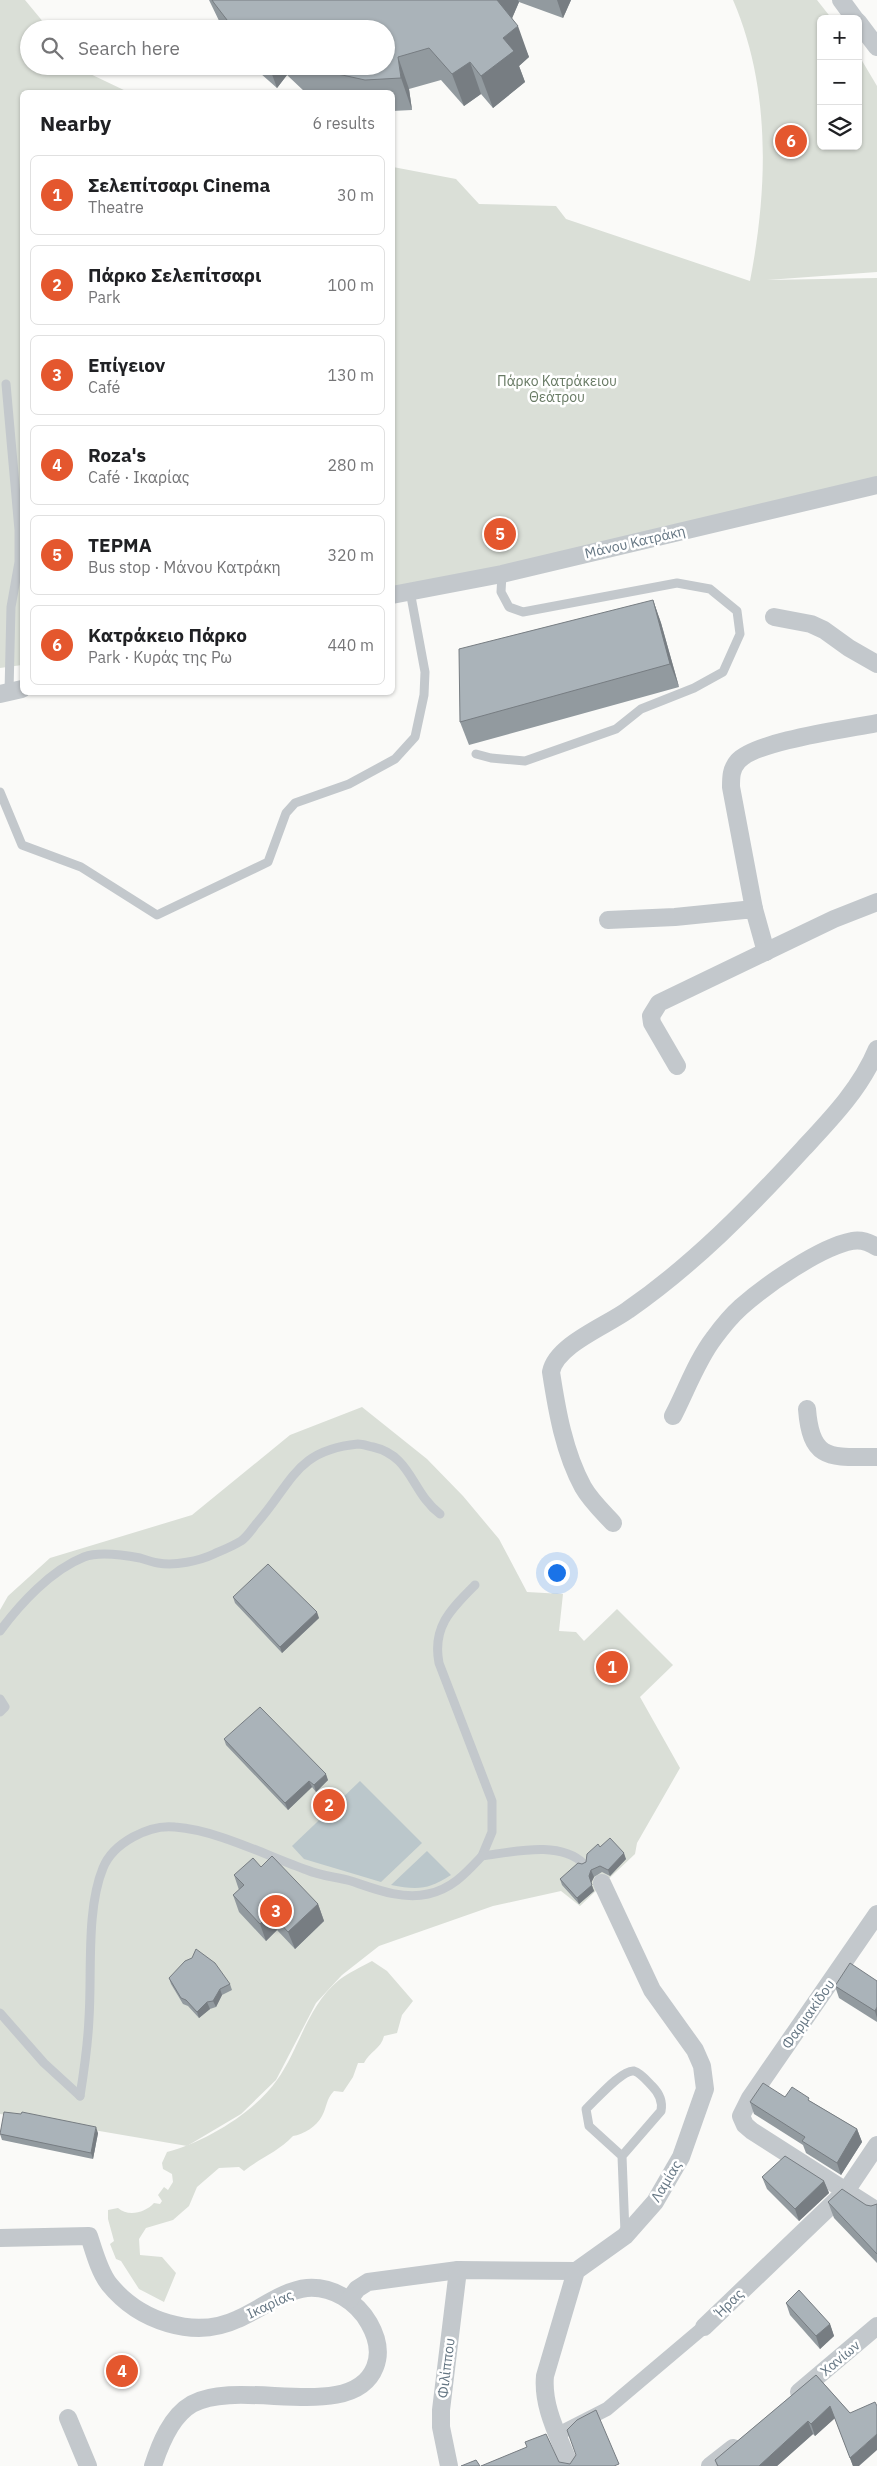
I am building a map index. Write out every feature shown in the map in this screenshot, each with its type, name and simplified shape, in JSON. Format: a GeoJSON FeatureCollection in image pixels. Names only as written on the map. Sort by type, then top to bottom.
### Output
{"type":"FeatureCollection","features":[{"type":"Feature","properties":{"kind":"street"},"geometry":{"type":"LineString","coordinates":[[841,0],[853,15]]}},
{"type":"Feature","properties":{"kind":"street"},"geometry":{"type":"LineString","coordinates":[[862,27],[877,47]]}},
{"type":"Feature","properties":{"kind":"street","name":"Μάνου Κατράκη"},"geometry":{"type":"LineString","coordinates":[[395,594],[502,574],[877,485]]}},
{"type":"Feature","properties":{"kind":"street"},"geometry":{"type":"LineString","coordinates":[[774,617],[811,624],[824,630],[849,648],[877,664]]}},
{"type":"Feature","properties":{"kind":"street"},"geometry":{"type":"LineString","coordinates":[[766,952],[754,909],[731,786],[731,773],[738,762],[748,753],[772,744],[877,724]]}},
{"type":"Feature","properties":{"kind":"street"},"geometry":{"type":"LineString","coordinates":[[676,1066],[652,1023],[653,1008],[666,998],[834,919],[877,902]]}},
{"type":"Feature","properties":{"kind":"street"},"geometry":{"type":"LineString","coordinates":[[608,920],[675,917],[754,909]]}},
{"type":"Feature","properties":{"kind":"street"},"geometry":{"type":"LineString","coordinates":[[613,1523],[583,1487],[565,1445],[551,1372],[553,1363],[560,1354],[611,1323],[671,1278],[764,1191],[836,1112],[876,1058]]}},
{"type":"Feature","properties":{"kind":"street"},"geometry":{"type":"LineString","coordinates":[[673,1416],[712,1340],[740,1308],[756,1294],[813,1257],[837,1246],[853,1241],[868,1242],[877,1247]]}},
{"type":"Feature","properties":{"kind":"street"},"geometry":{"type":"LineString","coordinates":[[807,1409],[808,1429],[818,1449],[835,1456],[877,1457]]}},
{"type":"Feature","properties":{"kind":"street","name":"Λαμίας"},"geometry":{"type":"LineString","coordinates":[[576,2271],[625,2236],[655,2202],[681,2157],[704,2089],[702,2066],[695,2050],[679,2025],[652,1990],[602,1883]]}},
{"type":"Feature","properties":{"kind":"street","name":"Φαρμακίδου"},"geometry":{"type":"LineString","coordinates":[[846,2191],[752,2131],[745,2125],[741,2116],[750,2098],[877,1914]]}},
{"type":"Feature","properties":{"kind":"street","name":"Ήρας"},"geometry":{"type":"LineString","coordinates":[[558,2434],[607,2409],[704,2327],[846,2191],[877,2145]]}},
{"type":"Feature","properties":{"kind":"street"},"geometry":{"type":"LineString","coordinates":[[846,2191],[877,2211]]}},
{"type":"Feature","properties":{"kind":"street","name":"Ικαρίας"},"geometry":{"type":"LineString","coordinates":[[0,2238],[89,2236],[108,2283],[128,2304],[154,2319],[187,2327],[211,2328],[237,2320],[276,2298],[306,2288],[329,2291],[350,2300]]}},
{"type":"Feature","properties":{"kind":"street"},"geometry":{"type":"LineString","coordinates":[[153,2466],[165,2434],[182,2410],[203,2399],[235,2393],[325,2396],[342,2394],[362,2386],[374,2371],[378,2361],[378,2346],[370,2324],[350,2300],[357,2289],[368,2282],[458,2270],[576,2271],[545,2376],[544,2390],[547,2406],[570,2466]]}},
{"type":"Feature","properties":{"kind":"street","name":"Φιλίππου"},"geometry":{"type":"LineString","coordinates":[[449,2466],[441,2427],[441,2410],[458,2270]]}},
{"type":"Feature","properties":{"kind":"street","name":"Χανίων"},"geometry":{"type":"LineString","coordinates":[[787,2403],[877,2326]]}},
{"type":"Feature","properties":{"kind":"street"},"geometry":{"type":"LineString","coordinates":[[68,2418],[88,2466]]}},
{"type":"Feature","properties":{"kind":"street"},"geometry":{"type":"LineString","coordinates":[[710,2466],[749,2435]]}},
{"type":"Feature","properties":{"kind":"lane"},"geometry":{"type":"LineString","coordinates":[[6,384],[19,530],[19,562],[10,607],[10,692]]}},
{"type":"Feature","properties":{"kind":"lane"},"geometry":{"type":"LineString","coordinates":[[476,754],[491,758],[524,761],[616,729],[641,709],[694,688],[723,672],[740,634],[737,610],[710,589],[677,583],[523,612],[509,607],[501,592],[502,574]]}},
{"type":"Feature","properties":{"kind":"lane"},"geometry":{"type":"LineString","coordinates":[[0,792],[22,845],[81,867],[157,915],[268,862],[286,813],[295,803],[348,784],[395,759],[415,737],[424,695],[424,672],[410,591]]}},
{"type":"Feature","properties":{"kind":"lane"},"geometry":{"type":"LineString","coordinates":[[0,1631],[16,1609],[40,1588],[85,1556],[105,1554],[140,1558],[159,1563],[178,1563],[212,1556],[242,1540],[269,1510],[291,1476],[307,1461],[324,1451],[359,1444],[386,1450],[399,1459],[427,1503],[440,1514]]}},
{"type":"Feature","properties":{"kind":"lane"},"geometry":{"type":"LineString","coordinates":[[0,2014],[44,2063],[80,2096],[89,2020],[96,1890],[104,1866],[116,1850],[148,1830],[172,1826],[196,1830],[310,1872],[377,1890],[405,1895],[427,1894],[446,1888],[462,1878],[482,1856],[492,1832],[492,1801],[446,1681],[436,1646],[443,1621],[474,1585]]}},
{"type":"Feature","properties":{"kind":"lane"},"geometry":{"type":"LineString","coordinates":[[0,1699],[5,1707],[0,1712]]}},
{"type":"Feature","properties":{"kind":"lane"},"geometry":{"type":"LineString","coordinates":[[482,1856],[523,1851],[559,1851],[584,1864]]}},
{"type":"Feature","properties":{"kind":"lane"},"geometry":{"type":"LineString","coordinates":[[622,2156],[589,2126],[586,2109],[621,2075],[629,2071],[637,2072],[655,2089],[662,2106],[661,2111],[622,2156],[625,2236]]}},
{"type":"Feature","properties":{"kind":"green space"},"geometry":{"type":"Polygon","coordinates":[[[0,0],[25,0],[42,20],[20,20],[20,75],[92,75],[124,90],[20,90],[20,665],[0,668],[0,0]]]}},
{"type":"Feature","properties":{"kind":"green space","name":"Πάρκο Κατράκειου Θεάτρου"},"geometry":{"type":"Polygon","coordinates":[[[733,0],[817,0],[829,15],[817,15],[817,150],[862,150],[862,61],[877,86],[877,272],[767,280],[877,278],[877,484],[395,595],[395,167],[456,179],[479,204],[556,206],[566,219],[750,281],[756,246],[763,174],[760,103],[754,68],[733,0]]]}},
{"type":"Feature","properties":{"kind":"green space"},"geometry":{"type":"Polygon","coordinates":[[[362,1407],[427,1459],[463,1496],[499,1539],[527,1592],[563,1594],[559,1631],[576,1632],[584,1641],[617,1609],[673,1665],[640,1697],[680,1768],[637,1843],[635,1854],[580,1906],[561,1891],[493,1906],[379,1946],[342,1975],[316,2003],[276,2080],[241,2114],[187,2146],[0,2114],[0,1610],[8,1596],[50,1558],[192,1515],[290,1435],[362,1407]]]}},
{"type":"Feature","properties":{"kind":"green space"},"geometry":{"type":"Polygon","coordinates":[[[372,1961],[387,1971],[413,2001],[402,2015],[397,2033],[384,2036],[380,2044],[364,2063],[358,2063],[353,2077],[343,2092],[334,2091],[331,2094],[320,2120],[313,2126],[301,2134],[293,2136],[244,2171],[239,2167],[219,2168],[197,2187],[189,2206],[173,2220],[146,2228],[139,2239],[140,2255],[162,2257],[176,2273],[164,2302],[139,2289],[121,2261],[116,2259],[110,2244],[114,2241],[108,2219],[108,2210],[118,2208],[122,2211],[136,2213],[154,2203],[160,2204],[162,2201],[158,2195],[164,2187],[168,2190],[173,2182],[172,2174],[163,2169],[162,2163],[167,2152],[212,2134],[228,2125],[255,2104],[277,2080],[285,2068],[311,2015],[328,1990],[350,1972],[372,1961]]]}},
{"type":"Feature","properties":{"kind":"shaded area"},"geometry":{"type":"Polygon","coordinates":[[[360,1781],[422,1843],[381,1882],[304,1859],[292,1846],[360,1781]]]}},
{"type":"Feature","properties":{"kind":"shaded area"},"geometry":{"type":"Polygon","coordinates":[[[427,1851],[451,1875],[436,1884],[422,1888],[391,1885],[427,1851]]]}},
{"type":"Feature","properties":{"kind":"building"},"geometry":{"type":"Polygon","coordinates":[[[212,0],[497,0],[518,26],[503,38],[514,51],[481,76],[470,62],[452,74],[429,48],[398,57],[401,78],[365,80],[342,75],[395,75],[395,20],[227,20],[212,0]]]}},
{"type":"Feature","properties":{"kind":"building"},"geometry":{"type":"Polygon","coordinates":[[[653,600],[670,664],[460,722],[459,649],[653,600]]]}},
{"type":"Feature","properties":{"kind":"building"},"geometry":{"type":"Polygon","coordinates":[[[268,1564],[317,1612],[280,1647],[233,1597],[268,1564]]]}},
{"type":"Feature","properties":{"kind":"building"},"geometry":{"type":"Polygon","coordinates":[[[260,1707],[326,1774],[314,1785],[309,1781],[285,1803],[224,1739],[260,1707]]]}},
{"type":"Feature","properties":{"kind":"building"},"geometry":{"type":"Polygon","coordinates":[[[610,1838],[624,1853],[608,1870],[600,1866],[591,1870],[589,1876],[592,1885],[577,1898],[560,1879],[578,1863],[586,1862],[587,1854],[598,1844],[600,1847],[610,1838]]]}},
{"type":"Feature","properties":{"kind":"building"},"geometry":{"type":"Polygon","coordinates":[[[272,1856],[318,1904],[288,1932],[271,1913],[260,1924],[233,1895],[244,1885],[234,1875],[253,1858],[261,1867],[272,1856]]]}},
{"type":"Feature","properties":{"kind":"building"},"geometry":{"type":"Polygon","coordinates":[[[196,1949],[215,1963],[230,1984],[220,1989],[213,2001],[207,2002],[197,2012],[186,2000],[181,1998],[169,1978],[185,1961],[192,1958],[196,1949]]]}},
{"type":"Feature","properties":{"kind":"building"},"geometry":{"type":"Polygon","coordinates":[[[850,1963],[877,1981],[877,2007],[875,2011],[835,1986],[850,1963]]]}},
{"type":"Feature","properties":{"kind":"building"},"geometry":{"type":"Polygon","coordinates":[[[763,2083],[785,2097],[792,2087],[809,2098],[808,2100],[857,2129],[837,2163],[802,2141],[805,2137],[750,2102],[763,2083]]]}},
{"type":"Feature","properties":{"kind":"building"},"geometry":{"type":"Polygon","coordinates":[[[4,2112],[21,2114],[22,2112],[96,2127],[91,2153],[0,2134],[4,2112]]]}},
{"type":"Feature","properties":{"kind":"building"},"geometry":{"type":"Polygon","coordinates":[[[785,2156],[824,2181],[795,2209],[762,2177],[785,2156]]]}},
{"type":"Feature","properties":{"kind":"building"},"geometry":{"type":"Polygon","coordinates":[[[842,2189],[866,2205],[877,2204],[877,2254],[828,2202],[842,2189]]]}},
{"type":"Feature","properties":{"kind":"building"},"geometry":{"type":"Polygon","coordinates":[[[799,2290],[830,2324],[816,2336],[786,2303],[799,2290]]]}},
{"type":"Feature","properties":{"kind":"building"},"geometry":{"type":"Polygon","coordinates":[[[816,2375],[850,2413],[875,2402],[877,2406],[877,2434],[850,2458],[830,2406],[811,2424],[808,2421],[759,2466],[718,2466],[715,2460],[816,2375]]]}},
{"type":"Feature","properties":{"kind":"building"},"geometry":{"type":"Polygon","coordinates":[[[596,2410],[619,2464],[614,2466],[481,2466],[527,2447],[525,2442],[546,2434],[559,2462],[570,2464],[576,2455],[567,2430],[577,2420],[596,2410]]]}},
{"type":"Feature","properties":{"kind":"building"},"geometry":{"type":"Polygon","coordinates":[[[476,2460],[480,2466],[461,2466],[476,2460]]]}},
{"type":"Feature","properties":{"kind":"place","name":"Κατράκειο Πάρκο"},"geometry":{"type":"Point","coordinates":[791,141]}},
{"type":"Feature","properties":{"kind":"place","name":"ΤΕΡΜΑ"},"geometry":{"type":"Point","coordinates":[500,534]}},
{"type":"Feature","properties":{"kind":"place","name":"Σελεπίτσαρι Cinema"},"geometry":{"type":"Point","coordinates":[612,1667]}},
{"type":"Feature","properties":{"kind":"place","name":"Πάρκο Σελεπίτσαρι"},"geometry":{"type":"Point","coordinates":[329,1805]}},
{"type":"Feature","properties":{"kind":"place","name":"Επίγειον"},"geometry":{"type":"Point","coordinates":[276,1911]}},
{"type":"Feature","properties":{"kind":"place","name":"Roza's"},"geometry":{"type":"Point","coordinates":[122,2371]}}]}
